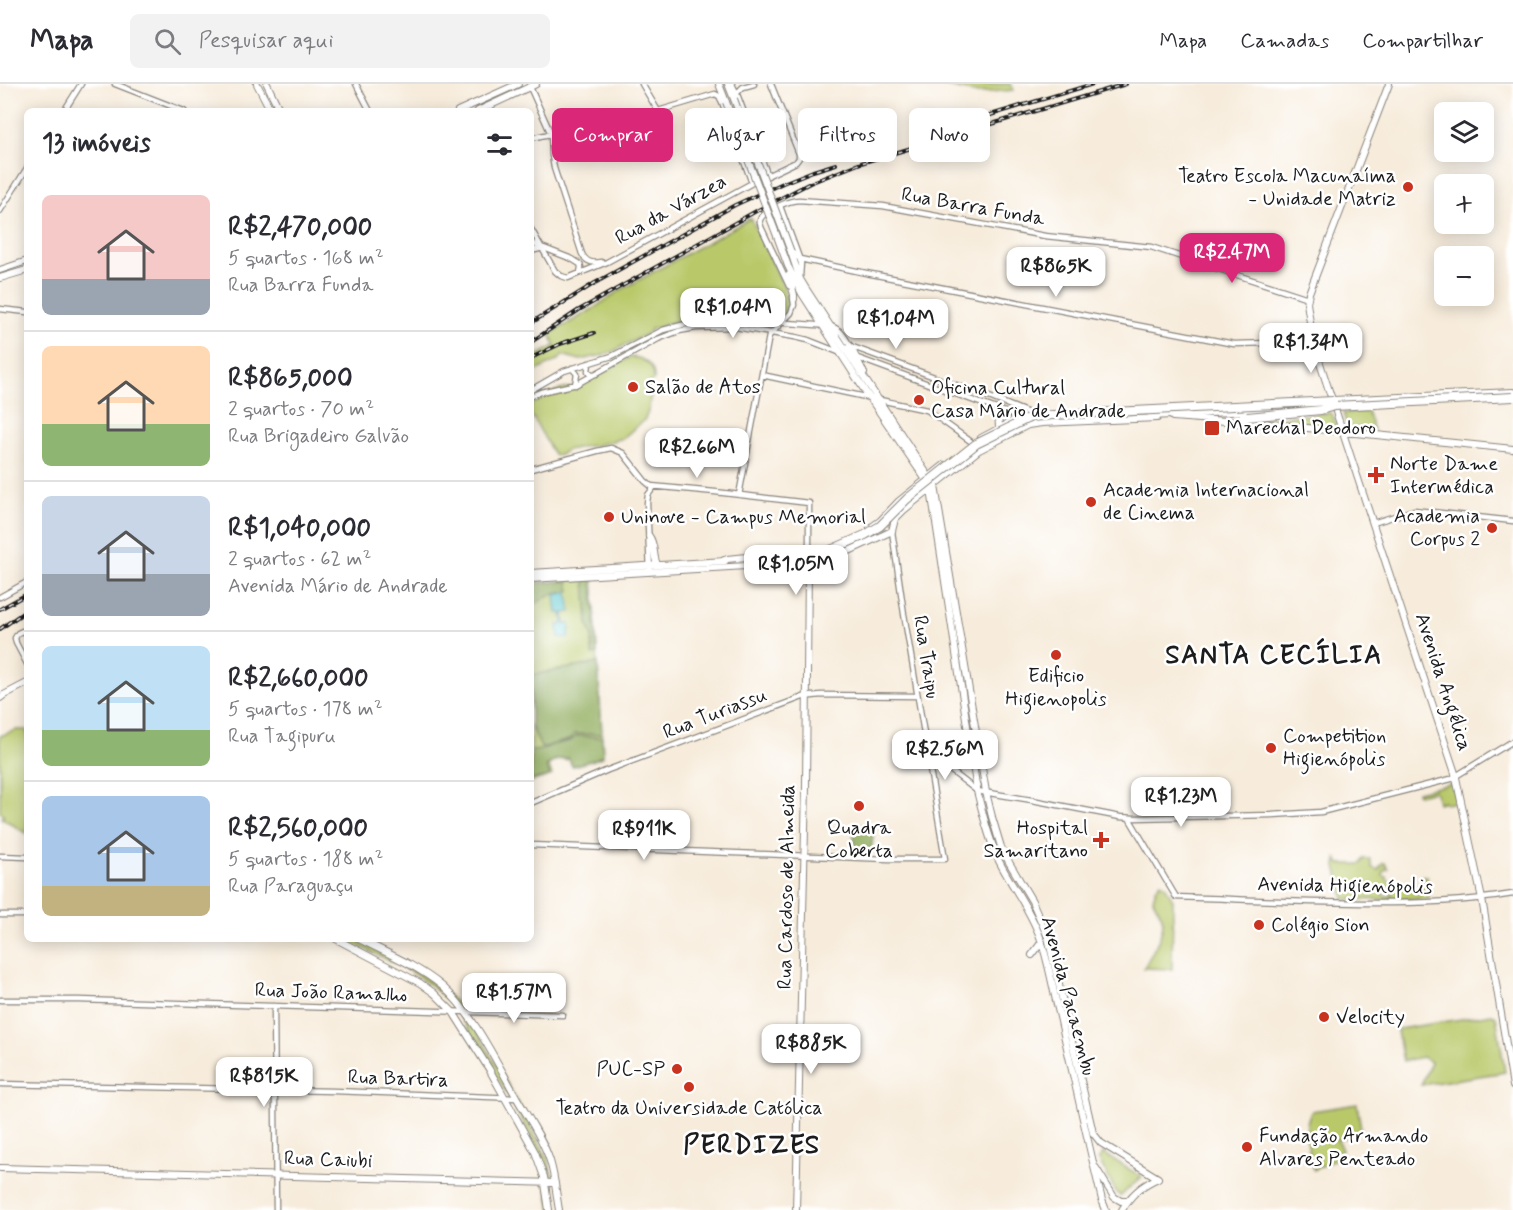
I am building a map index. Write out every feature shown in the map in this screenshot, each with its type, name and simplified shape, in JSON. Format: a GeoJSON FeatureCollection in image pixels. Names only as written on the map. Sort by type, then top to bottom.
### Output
{"type":"FeatureCollection","features":[{"type":"Feature","properties":{"kind":"highway"},"geometry":{"type":"LineString","coordinates":[[800,560],[811,562],[879,532],[904,507],[980,447],[1031,422],[1513,395]]}},
{"type":"Feature","properties":{"kind":"highway"},"geometry":{"type":"LineString","coordinates":[[811,553],[825,556],[869,533],[880,526],[907,499],[976,444],[1031,417],[1513,395]]}},
{"type":"Feature","properties":{"kind":"highway"},"geometry":{"type":"LineString","coordinates":[[1238,422],[1247,417],[1321,410],[1333,404]]}},
{"type":"Feature","properties":{"kind":"main road"},"geometry":{"type":"LineString","coordinates":[[257,84],[269,108]]}},
{"type":"Feature","properties":{"kind":"main road"},"geometry":{"type":"LineString","coordinates":[[267,84],[279,108]]}},
{"type":"Feature","properties":{"kind":"main road"},"geometry":{"type":"LineString","coordinates":[[467,108],[518,84]]}},
{"type":"Feature","properties":{"kind":"main road"},"geometry":{"type":"LineString","coordinates":[[718,84],[800,279],[865,379]]}},
{"type":"Feature","properties":{"kind":"main road"},"geometry":{"type":"LineString","coordinates":[[731,84],[787,252],[794,299]]}},
{"type":"Feature","properties":{"kind":"main road"},"geometry":{"type":"LineString","coordinates":[[1308,298],[1389,84]]}},
{"type":"Feature","properties":{"kind":"main road"},"geometry":{"type":"LineString","coordinates":[[485,108],[533,86]]}},
{"type":"Feature","properties":{"kind":"main road"},"geometry":{"type":"LineString","coordinates":[[0,270],[24,262]]}},
{"type":"Feature","properties":{"kind":"main road"},"geometry":{"type":"LineString","coordinates":[[788,266],[801,292],[840,352],[867,388],[877,399],[926,475],[869,397],[867,388],[865,379],[863,371],[850,346]]}},
{"type":"Feature","properties":{"kind":"main road"},"geometry":{"type":"LineString","coordinates":[[0,278],[24,271]]}},
{"type":"Feature","properties":{"kind":"main road","name":"Avenida Angélica"},"geometry":{"type":"LineString","coordinates":[[1308,298],[1313,342],[1456,777],[1482,899],[1513,1086]]}},
{"type":"Feature","properties":{"kind":"main road"},"geometry":{"type":"LineString","coordinates":[[856,394],[867,388]]}},
{"type":"Feature","properties":{"kind":"main road"},"geometry":{"type":"LineString","coordinates":[[534,579],[650,569],[657,566],[727,559],[826,562],[892,531],[895,520],[904,510],[979,450],[1031,424],[1179,417],[1333,404],[1366,397],[1513,395]]}},
{"type":"Feature","properties":{"kind":"main road"},"geometry":{"type":"LineString","coordinates":[[534,573],[650,569],[663,571],[720,570],[800,560],[811,553],[871,528],[903,498],[973,443],[1020,417],[1031,414],[1151,407],[1333,404],[1370,407],[1513,395]]}},
{"type":"Feature","properties":{"kind":"main road"},"geometry":{"type":"LineString","coordinates":[[883,408],[890,401]]}},
{"type":"Feature","properties":{"kind":"main road"},"geometry":{"type":"LineString","coordinates":[[998,409],[999,428]]}},
{"type":"Feature","properties":{"kind":"main road"},"geometry":{"type":"LineString","coordinates":[[1179,417],[1513,449]]}},
{"type":"Feature","properties":{"kind":"main road","name":"Avenida Pacaembu"},"geometry":{"type":"LineString","coordinates":[[1101,1143],[1093,1132],[1048,937],[1032,901],[1001,847],[992,817],[933,488],[977,791],[995,852],[1027,908],[1041,942],[1105,1210]]}},
{"type":"Feature","properties":{"kind":"main road"},"geometry":{"type":"LineString","coordinates":[[885,520],[890,510]]}},
{"type":"Feature","properties":{"kind":"main road"},"geometry":{"type":"LineString","coordinates":[[649,536],[653,543],[654,559],[663,571]]}},
{"type":"Feature","properties":{"kind":"main road"},"geometry":{"type":"LineString","coordinates":[[708,570],[800,560]]}},
{"type":"Feature","properties":{"kind":"main road","name":"Rua Cardoso de Almeida"},"geometry":{"type":"LineString","coordinates":[[796,1210],[806,696],[800,560]]}},
{"type":"Feature","properties":{"kind":"main road"},"geometry":{"type":"LineString","coordinates":[[0,693],[24,685]]}},
{"type":"Feature","properties":{"kind":"main road"},"geometry":{"type":"LineString","coordinates":[[0,699],[24,686]]}},
{"type":"Feature","properties":{"kind":"main road"},"geometry":{"type":"LineString","coordinates":[[342,942],[414,980],[434,993],[453,1012],[473,1042],[535,1152],[549,1210]]}},
{"type":"Feature","properties":{"kind":"main road"},"geometry":{"type":"LineString","coordinates":[[365,942],[433,979],[451,994],[466,1012],[546,1151],[555,1183],[558,1210]]}},
{"type":"Feature","properties":{"kind":"main road"},"geometry":{"type":"LineString","coordinates":[[1032,955],[1041,942]]}},
{"type":"Feature","properties":{"kind":"main road"},"geometry":{"type":"LineString","coordinates":[[1122,1210],[1137,1190],[1158,1178],[1101,1143],[1092,1159],[1116,1200],[1127,1201]]}},
{"type":"Feature","properties":{"kind":"main road","name":"Rua Caiubi"},"geometry":{"type":"LineString","coordinates":[[0,1168],[555,1183]]}},
{"type":"Feature","properties":{"kind":"main road"},"geometry":{"type":"LineString","coordinates":[[1144,1185],[1147,1171]]}},
{"type":"Feature","properties":{"kind":"street"},"geometry":{"type":"LineString","coordinates":[[66,108],[81,84]]}},
{"type":"Feature","properties":{"kind":"street"},"geometry":{"type":"LineString","coordinates":[[116,84],[176,108]]}},
{"type":"Feature","properties":{"kind":"street"},"geometry":{"type":"LineString","coordinates":[[356,84],[368,108]]}},
{"type":"Feature","properties":{"kind":"street"},"geometry":{"type":"LineString","coordinates":[[642,84],[656,108]]}},
{"type":"Feature","properties":{"kind":"street"},"geometry":{"type":"LineString","coordinates":[[731,84],[746,86]]}},
{"type":"Feature","properties":{"kind":"street"},"geometry":{"type":"LineString","coordinates":[[740,108],[735,96],[739,89],[754,84]]}},
{"type":"Feature","properties":{"kind":"street","name":"Rua da Várzea"},"geometry":{"type":"LineString","coordinates":[[543,248],[555,271],[565,278],[580,273],[607,262],[752,183],[794,164],[799,158],[798,152],[771,84]]}},
{"type":"Feature","properties":{"kind":"street"},"geometry":{"type":"LineString","coordinates":[[533,86],[551,134],[552,162],[582,254],[589,262],[607,262]]}},
{"type":"Feature","properties":{"kind":"street"},"geometry":{"type":"LineString","coordinates":[[668,108],[713,94],[719,96],[724,102],[752,183]]}},
{"type":"Feature","properties":{"kind":"street"},"geometry":{"type":"LineString","coordinates":[[534,137],[551,134]]}},
{"type":"Feature","properties":{"kind":"street"},"geometry":{"type":"LineString","coordinates":[[746,166],[757,162]]}},
{"type":"Feature","properties":{"kind":"street"},"geometry":{"type":"LineString","coordinates":[[763,162],[768,176]]}},
{"type":"Feature","properties":{"kind":"street"},"geometry":{"type":"LineString","coordinates":[[0,211],[24,173]]}},
{"type":"Feature","properties":{"kind":"street","name":"Rua Barra Funda"},"geometry":{"type":"LineString","coordinates":[[780,206],[794,200],[870,204],[1044,236],[1151,247],[1308,298]]}},
{"type":"Feature","properties":{"kind":"street"},"geometry":{"type":"LineString","coordinates":[[739,495],[771,333],[793,310],[794,299],[760,224],[762,216],[780,206],[800,259],[800,279]]}},
{"type":"Feature","properties":{"kind":"street"},"geometry":{"type":"LineString","coordinates":[[534,233],[543,248]]}},
{"type":"Feature","properties":{"kind":"street"},"geometry":{"type":"LineString","coordinates":[[534,244],[572,259],[580,264],[582,269],[580,273]]}},
{"type":"Feature","properties":{"kind":"street"},"geometry":{"type":"LineString","coordinates":[[534,250],[543,248]]}},
{"type":"Feature","properties":{"kind":"street"},"geometry":{"type":"LineString","coordinates":[[787,252],[800,259],[955,291],[1234,344],[1313,342]]}},
{"type":"Feature","properties":{"kind":"street"},"geometry":{"type":"LineString","coordinates":[[572,259],[579,259],[582,254]]}},
{"type":"Feature","properties":{"kind":"street"},"geometry":{"type":"LineString","coordinates":[[0,309],[24,312]]}},
{"type":"Feature","properties":{"kind":"street"},"geometry":{"type":"LineString","coordinates":[[534,388],[572,369],[618,354],[663,330],[710,320],[762,321],[830,326],[838,329],[850,346],[1031,414]]}},
{"type":"Feature","properties":{"kind":"street"},"geometry":{"type":"LineString","coordinates":[[760,331],[762,321]]}},
{"type":"Feature","properties":{"kind":"street"},"geometry":{"type":"LineString","coordinates":[[534,394],[574,385],[658,339],[680,331],[696,328],[735,327],[802,338],[1020,417],[1031,424]]}},
{"type":"Feature","properties":{"kind":"street"},"geometry":{"type":"LineString","coordinates":[[590,363],[588,371],[596,374]]}},
{"type":"Feature","properties":{"kind":"street"},"geometry":{"type":"LineString","coordinates":[[572,369],[577,374],[574,385]]}},
{"type":"Feature","properties":{"kind":"street"},"geometry":{"type":"LineString","coordinates":[[762,375],[927,410],[973,443]]}},
{"type":"Feature","properties":{"kind":"street"},"geometry":{"type":"LineString","coordinates":[[556,376],[559,388]]}},
{"type":"Feature","properties":{"kind":"street"},"geometry":{"type":"LineString","coordinates":[[942,388],[940,383],[944,381]]}},
{"type":"Feature","properties":{"kind":"street"},"geometry":{"type":"LineString","coordinates":[[534,468],[611,448],[623,453],[650,486],[809,503],[811,553]]}},
{"type":"Feature","properties":{"kind":"street"},"geometry":{"type":"LineString","coordinates":[[650,569],[648,498],[654,487]]}},
{"type":"Feature","properties":{"kind":"street"},"geometry":{"type":"LineString","coordinates":[[1373,523],[1414,510],[1513,521]]}},
{"type":"Feature","properties":{"kind":"street","name":"Rua Traipu"},"geometry":{"type":"LineString","coordinates":[[804,855],[945,859],[892,531]]}},
{"type":"Feature","properties":{"kind":"street"},"geometry":{"type":"LineString","coordinates":[[0,597],[24,584]]}},
{"type":"Feature","properties":{"kind":"street"},"geometry":{"type":"LineString","coordinates":[[24,631],[16,635],[15,641],[24,658]]}},
{"type":"Feature","properties":{"kind":"street","name":"Rua Turiassu"},"geometry":{"type":"LineString","coordinates":[[534,802],[608,770],[806,696],[917,696]]}},
{"type":"Feature","properties":{"kind":"street"},"geometry":{"type":"LineString","coordinates":[[927,752],[977,791],[1129,818],[1312,813],[1456,777],[1513,741]]}},
{"type":"Feature","properties":{"kind":"street","name":"Avenida Higienópolis"},"geometry":{"type":"LineString","coordinates":[[1129,818],[1176,897],[1340,903],[1427,903],[1513,894]]}},
{"type":"Feature","properties":{"kind":"street"},"geometry":{"type":"LineString","coordinates":[[534,845],[804,855]]}},
{"type":"Feature","properties":{"kind":"street"},"geometry":{"type":"LineString","coordinates":[[0,856],[24,857]]}},
{"type":"Feature","properties":{"kind":"street"},"geometry":{"type":"LineString","coordinates":[[0,915],[24,915]]}},
{"type":"Feature","properties":{"kind":"street","name":"Rua João Ramalho"},"geometry":{"type":"LineString","coordinates":[[0,1000],[98,1000],[563,1015]]}},
{"type":"Feature","properties":{"kind":"street"},"geometry":{"type":"LineString","coordinates":[[274,1006],[276,1210]]}},
{"type":"Feature","properties":{"kind":"street","name":"Rua Bartira"},"geometry":{"type":"LineString","coordinates":[[0,1083],[517,1098]]}},
{"type":"Feature","properties":{"kind":"green space"},"geometry":{"type":"Polygon","coordinates":[[[935,84],[1010,84],[1014,90],[977,93],[935,84]]]}},
{"type":"Feature","properties":{"kind":"green space"},"geometry":{"type":"Polygon","coordinates":[[[751,218],[786,291],[788,304],[784,313],[779,315],[728,315],[723,308],[713,312],[708,311],[705,316],[652,328],[648,333],[604,355],[580,360],[562,355],[560,359],[534,372],[534,357],[555,346],[550,334],[619,291],[751,218]]]}},
{"type":"Feature","properties":{"kind":"green space"},"geometry":{"type":"Polygon","coordinates":[[[630,357],[648,363],[654,375],[654,380],[650,382],[651,394],[645,419],[623,438],[554,455],[534,419],[534,403],[555,391],[578,386],[630,357]]]}},
{"type":"Feature","properties":{"kind":"green space"},"geometry":{"type":"Polygon","coordinates":[[[1367,411],[1374,430],[1347,427],[1343,413],[1367,411]]]}},
{"type":"Feature","properties":{"kind":"green space"},"geometry":{"type":"Polygon","coordinates":[[[1330,413],[1333,415],[1336,426],[1334,428],[1251,420],[1330,413]]]}},
{"type":"Feature","properties":{"kind":"green space"},"geometry":{"type":"Polygon","coordinates":[[[593,579],[603,757],[572,766],[569,759],[556,760],[548,765],[552,775],[534,781],[534,583],[593,579]]]}},
{"type":"Feature","properties":{"kind":"green space"},"geometry":{"type":"Polygon","coordinates":[[[593,579],[597,654],[592,655],[592,635],[588,625],[585,580],[593,579]]]}},
{"type":"Feature","properties":{"kind":"green space"},"geometry":{"type":"Polygon","coordinates":[[[568,581],[570,591],[549,595],[534,605],[534,583],[568,581]]]}},
{"type":"Feature","properties":{"kind":"green space"},"geometry":{"type":"Polygon","coordinates":[[[598,663],[602,734],[574,734],[571,739],[541,748],[534,732],[534,674],[598,663]]]}},
{"type":"Feature","properties":{"kind":"green space"},"geometry":{"type":"Polygon","coordinates":[[[16,730],[24,730],[24,832],[2,818],[4,815],[0,812],[0,736],[16,730]]]}},
{"type":"Feature","properties":{"kind":"green space"},"geometry":{"type":"Polygon","coordinates":[[[576,736],[602,737],[603,755],[572,766],[569,758],[556,760],[546,766],[550,776],[534,779],[534,751],[571,741],[576,736]]]}},
{"type":"Feature","properties":{"kind":"green space"},"geometry":{"type":"Polygon","coordinates":[[[1453,785],[1457,802],[1438,803],[1434,791],[1418,795],[1417,792],[1453,785]]]}},
{"type":"Feature","properties":{"kind":"green space"},"geometry":{"type":"Polygon","coordinates":[[[859,825],[867,825],[871,830],[874,829],[871,853],[856,852],[853,831],[859,830],[859,825]]]}},
{"type":"Feature","properties":{"kind":"green space"},"geometry":{"type":"Polygon","coordinates":[[[1337,859],[1340,864],[1361,864],[1364,859],[1370,859],[1372,868],[1379,870],[1380,866],[1385,863],[1388,869],[1384,870],[1383,876],[1391,882],[1399,881],[1405,889],[1420,886],[1420,882],[1424,881],[1423,876],[1427,876],[1429,899],[1392,899],[1391,888],[1383,889],[1383,895],[1391,896],[1391,900],[1344,899],[1336,866],[1337,859]]]}},
{"type":"Feature","properties":{"kind":"green space"},"geometry":{"type":"Polygon","coordinates":[[[1161,882],[1173,900],[1172,969],[1144,968],[1162,929],[1162,917],[1153,899],[1156,888],[1161,882]]]}},
{"type":"Feature","properties":{"kind":"green space"},"geometry":{"type":"Polygon","coordinates":[[[349,942],[361,942],[416,971],[440,987],[458,1005],[481,1038],[549,1161],[556,1210],[551,1210],[541,1163],[527,1129],[462,1019],[436,990],[414,974],[349,942]]]}},
{"type":"Feature","properties":{"kind":"green space"},"geometry":{"type":"Polygon","coordinates":[[[1492,1014],[1496,1016],[1505,1072],[1421,1085],[1431,1062],[1422,1057],[1403,1061],[1397,1031],[1399,1029],[1492,1014]]]}},
{"type":"Feature","properties":{"kind":"green space"},"geometry":{"type":"Polygon","coordinates":[[[1357,1104],[1361,1130],[1348,1133],[1348,1137],[1337,1139],[1342,1150],[1337,1152],[1339,1157],[1314,1170],[1306,1132],[1312,1111],[1357,1104]]]}},
{"type":"Feature","properties":{"kind":"green space"},"geometry":{"type":"Polygon","coordinates":[[[1103,1153],[1142,1177],[1120,1196],[1099,1160],[1103,1153]]]}},
{"type":"Feature","properties":{"kind":"water"},"geometry":{"type":"Polygon","coordinates":[[[568,592],[571,612],[564,613],[565,624],[570,624],[569,638],[559,637],[558,625],[563,624],[562,613],[557,613],[555,595],[568,592]]]}},
{"type":"Feature","properties":{"kind":"tunnel"},"geometry":{"type":"LineString","coordinates":[[873,537],[894,520]]}},
{"type":"Feature","properties":{"kind":"tunnel"},"geometry":{"type":"LineString","coordinates":[[797,557],[819,556]]}},
{"type":"Feature","properties":{"kind":"railway"},"geometry":{"type":"LineString","coordinates":[[990,115],[1093,84]]}},
{"type":"Feature","properties":{"kind":"railway"},"geometry":{"type":"LineString","coordinates":[[534,340],[579,310],[810,183],[861,163],[1126,84]]}},
{"type":"Feature","properties":{"kind":"railway"},"geometry":{"type":"LineString","coordinates":[[534,321],[595,283],[735,205],[783,183],[836,164]]}},
{"type":"Feature","properties":{"kind":"railway"},"geometry":{"type":"LineString","coordinates":[[534,357],[560,344],[594,333]]}},
{"type":"Feature","properties":{"kind":"railway"},"geometry":{"type":"LineString","coordinates":[[0,609],[24,596]]}},
{"type":"Feature","properties":{"kind":"railway"},"geometry":{"type":"LineString","coordinates":[[0,629],[24,612]]}},
{"type":"Feature","properties":{"kind":"place","name":"Teatro Escola Macunaíma - Unidade Matriz"},"geometry":{"type":"Point","coordinates":[1408,187]}},
{"type":"Feature","properties":{"kind":"place","name":"Salão de Atos"},"geometry":{"type":"Point","coordinates":[633,387]}},
{"type":"Feature","properties":{"kind":"place","name":"Oficina Cultural Casa Mário de Andrade"},"geometry":{"type":"Point","coordinates":[919,400]}},
{"type":"Feature","properties":{"kind":"place","name":"Marechal Deodoro"},"geometry":{"type":"Point","coordinates":[1212,428]}},
{"type":"Feature","properties":{"kind":"place","name":"Norte Dame Intermédica"},"geometry":{"type":"Point","coordinates":[1376,475]}},
{"type":"Feature","properties":{"kind":"place","name":"Academia Internacional de Cinema"},"geometry":{"type":"Point","coordinates":[1091,502]}},
{"type":"Feature","properties":{"kind":"place","name":"Uninove - Campus Memorial"},"geometry":{"type":"Point","coordinates":[609,517]}},
{"type":"Feature","properties":{"kind":"place","name":"Academia Corpus 2"},"geometry":{"type":"Point","coordinates":[1492,528]}},
{"type":"Feature","properties":{"kind":"place","name":"Edificio Higienopolis"},"geometry":{"type":"Point","coordinates":[1056,655]}},
{"type":"Feature","properties":{"kind":"place","name":"Competition Higienópolis"},"geometry":{"type":"Point","coordinates":[1271,748]}},
{"type":"Feature","properties":{"kind":"place","name":"Quadra Coberta"},"geometry":{"type":"Point","coordinates":[859,806]}},
{"type":"Feature","properties":{"kind":"place","name":"Hospital Samaritano"},"geometry":{"type":"Point","coordinates":[1101,840]}},
{"type":"Feature","properties":{"kind":"place","name":"Colégio Sion"},"geometry":{"type":"Point","coordinates":[1259,925]}},
{"type":"Feature","properties":{"kind":"place","name":"Velocity"},"geometry":{"type":"Point","coordinates":[1324,1017]}},
{"type":"Feature","properties":{"kind":"place","name":"PUC-SP"},"geometry":{"type":"Point","coordinates":[677,1069]}},
{"type":"Feature","properties":{"kind":"place","name":"Teatro da Universidade Católica"},"geometry":{"type":"Point","coordinates":[689,1087]}},
{"type":"Feature","properties":{"kind":"place","name":"Fundação Armando Alvares Penteado"},"geometry":{"type":"Point","coordinates":[1247,1147]}},
{"type":"Feature","properties":{"kind":"district","name":"SANTA CECÍLIA"},"geometry":{"type":"Point","coordinates":[1274,656]}},
{"type":"Feature","properties":{"kind":"district","name":"PERDIZES"},"geometry":{"type":"Point","coordinates":[752,1146]}}]}
